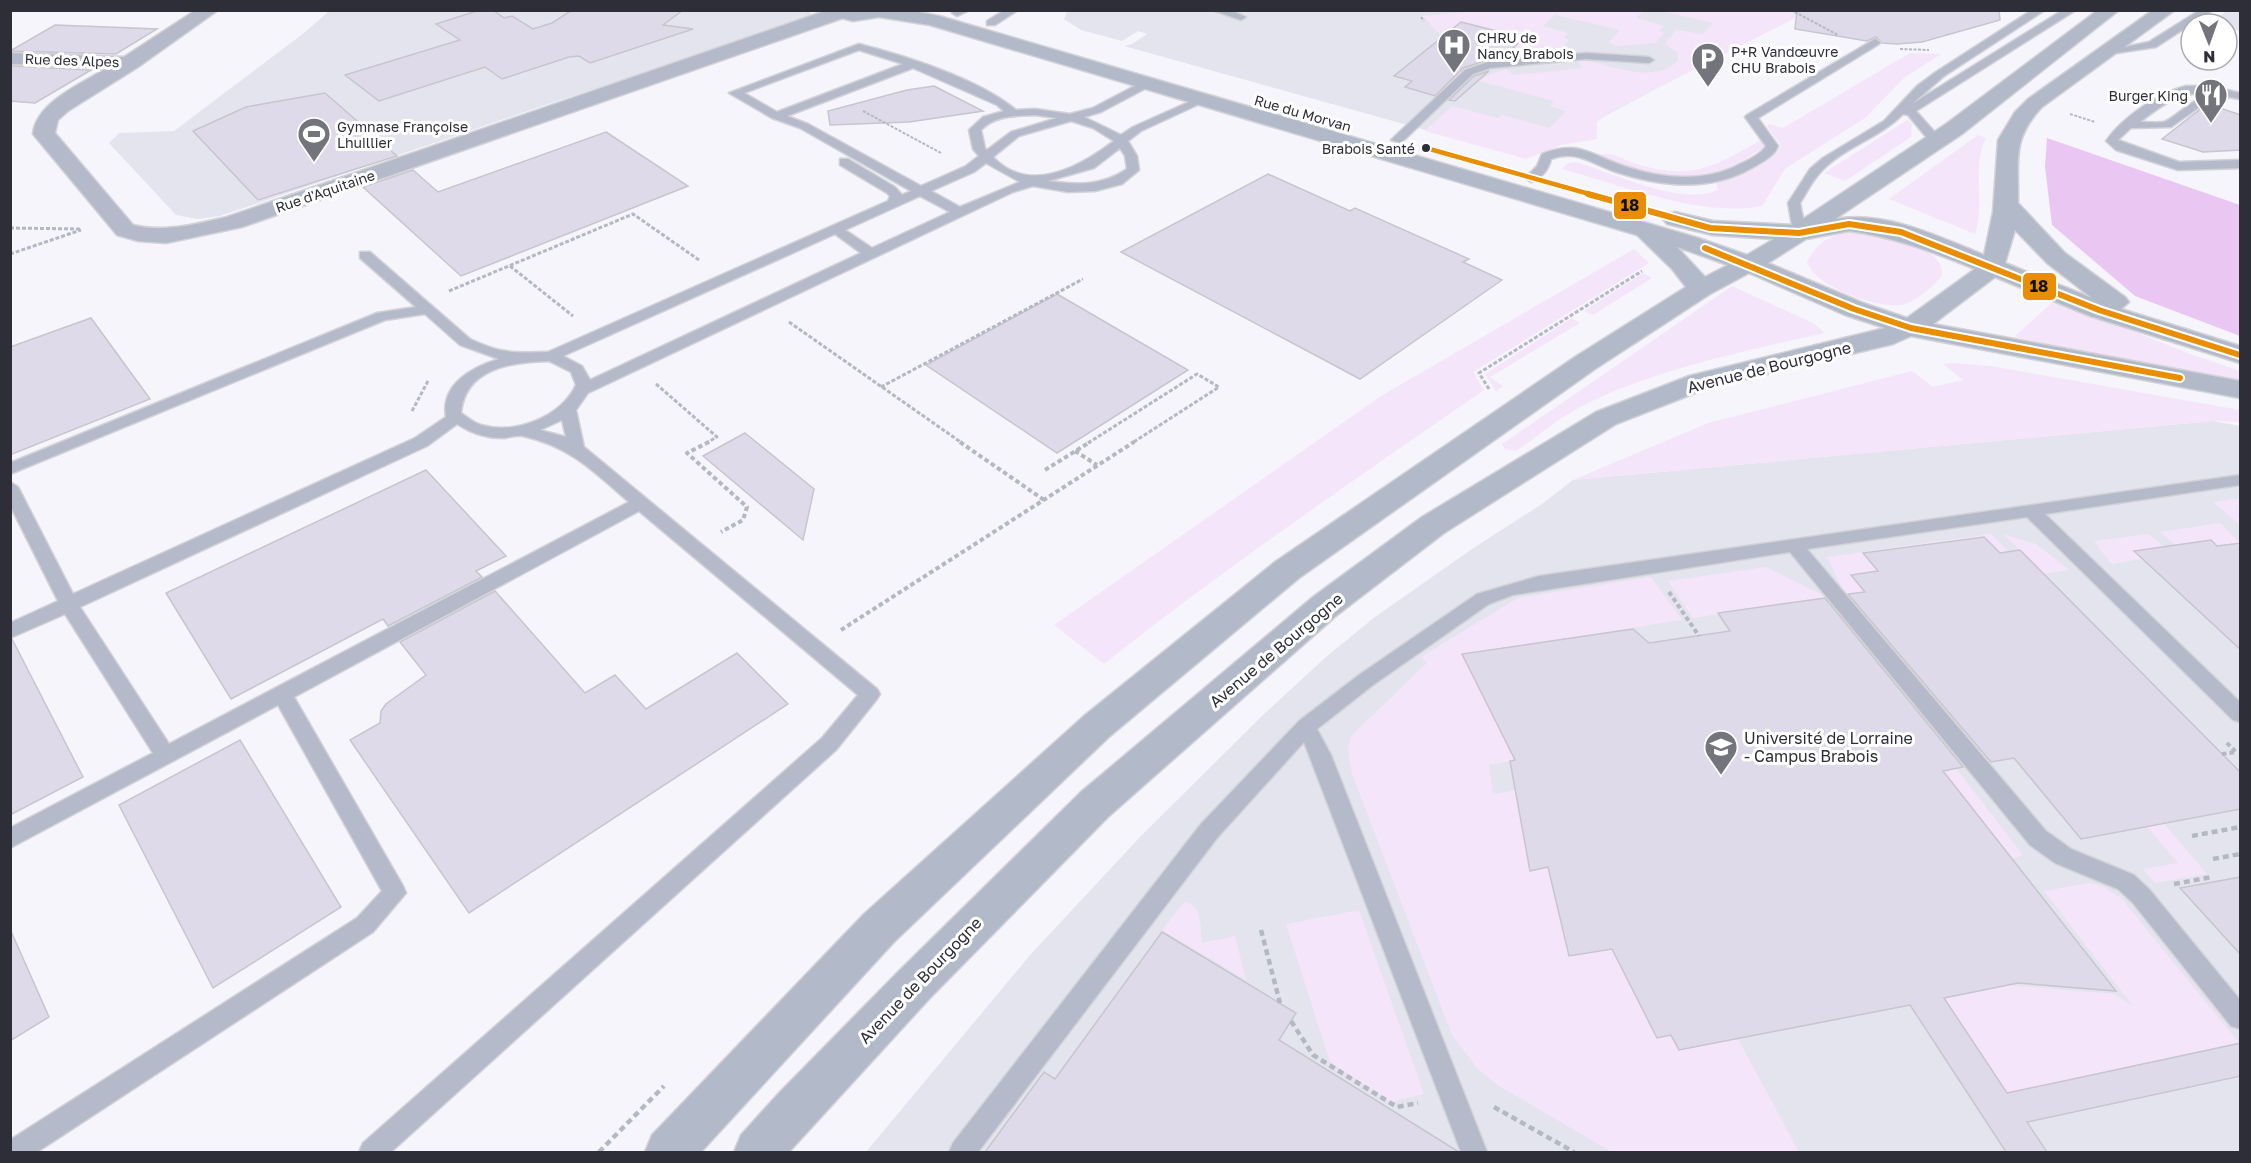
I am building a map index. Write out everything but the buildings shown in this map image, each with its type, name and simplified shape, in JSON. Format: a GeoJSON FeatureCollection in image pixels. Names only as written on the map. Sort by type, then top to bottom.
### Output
{"type":"FeatureCollection","features":[{"type":"Feature","properties":{"kind":"main road"},"geometry":{"type":"LineString","coordinates":[[669,1152],[879,928],[1097,726],[1287,570],[1585,363],[1701,289],[1749,264],[1799,233],[1936,141],[2110,10]]}},
{"type":"Feature","properties":{"kind":"main road"},"geometry":{"type":"LineString","coordinates":[[1991,266],[1999,248],[2006,203],[2004,155],[2021,116],[2166,10]]}},
{"type":"Feature","properties":{"kind":"main road","name":"Rue du Morvan"},"geometry":{"type":"LineString","coordinates":[[836,12],[861,15],[885,11],[932,20],[1640,228],[1749,264]]}},
{"type":"Feature","properties":{"kind":"main road","name":"Rue du Morvan"},"geometry":{"type":"LineString","coordinates":[[957,11],[991,23],[1397,140],[1537,172],[1710,228],[1799,233]]}},
{"type":"Feature","properties":{"kind":"main road"},"geometry":{"type":"LineString","coordinates":[[2006,203],[2015,217],[2094,288],[2182,337]]}},
{"type":"Feature","properties":{"kind":"main road"},"geometry":{"type":"LineString","coordinates":[[1799,233],[1850,224],[1883,228],[1920,238],[2099,310],[2241,355]]}},
{"type":"Feature","properties":{"kind":"main road","name":"Rue du Morvan"},"geometry":{"type":"LineString","coordinates":[[1640,228],[1669,252],[1701,289]]}},
{"type":"Feature","properties":{"kind":"main road"},"geometry":{"type":"LineString","coordinates":[[1920,238],[1943,256],[1949,265],[1956,296]]}},
{"type":"Feature","properties":{"kind":"main road"},"geometry":{"type":"LineString","coordinates":[[1749,264],[1854,309],[1911,328],[2241,390]]}},
{"type":"Feature","properties":{"kind":"main road","name":"Avenue de Bourgogne"},"geometry":{"type":"LineString","coordinates":[[758,1152],[795,1109],[914,985],[1095,804],[1325,606],[1433,525],[1606,418],[1699,382],[1844,348],[1911,328],[1933,316],[1991,266]]}},
{"type":"Feature","properties":{"kind":"street","name":"Rue d'Aquitaine"},"geometry":{"type":"LineString","coordinates":[[209,10],[54,112],[44,126],[44,134],[125,230],[152,236],[170,235],[234,222],[776,37],[836,12]]}},
{"type":"Feature","properties":{"kind":"street","name":"Rue des Alpes"},"geometry":{"type":"LineString","coordinates":[[14,58],[131,63]]}},
{"type":"Feature","properties":{"kind":"lane"},"geometry":{"type":"LineString","coordinates":[[991,23],[1013,10]]}},
{"type":"Feature","properties":{"kind":"lane"},"geometry":{"type":"LineString","coordinates":[[1217,10],[1241,16]]}},
{"type":"Feature","properties":{"kind":"lane"},"geometry":{"type":"LineString","coordinates":[[1908,108],[1921,88],[2040,10]]}},
{"type":"Feature","properties":{"kind":"lane"},"geometry":{"type":"LineString","coordinates":[[1799,233],[1794,203],[1814,172],[1908,108],[2071,10]]}},
{"type":"Feature","properties":{"kind":"lane"},"geometry":{"type":"LineString","coordinates":[[2110,51],[2152,45],[2208,10]]}},
{"type":"Feature","properties":{"kind":"lane"},"geometry":{"type":"LineString","coordinates":[[1537,172],[1575,157],[1625,177],[1664,185],[1702,184],[1735,172],[1770,151],[1770,141],[1751,117],[1875,42]]}},
{"type":"Feature","properties":{"kind":"lane"},"geometry":{"type":"LineString","coordinates":[[959,212],[804,126],[776,116],[735,93],[859,47],[913,64],[1001,103],[1013,113]]}},
{"type":"Feature","properties":{"kind":"lane"},"geometry":{"type":"LineString","coordinates":[[1397,140],[1469,72],[1488,65],[1586,56],[1649,60]]}},
{"type":"Feature","properties":{"kind":"lane"},"geometry":{"type":"LineString","coordinates":[[776,116],[913,64]]}},
{"type":"Feature","properties":{"kind":"lane"},"geometry":{"type":"LineString","coordinates":[[551,356],[571,362],[583,372],[584,388],[578,401],[568,409],[537,426],[484,433],[469,429],[455,418],[452,401],[461,386],[473,376],[502,362],[551,356],[970,169],[1015,134],[1038,125],[1104,107],[1148,83]]}},
{"type":"Feature","properties":{"kind":"lane"},"geometry":{"type":"LineString","coordinates":[[2241,96],[2204,90],[2179,91],[2112,137],[2114,145],[2164,164],[2178,166],[2241,164]]}},
{"type":"Feature","properties":{"kind":"lane"},"geometry":{"type":"LineString","coordinates":[[584,388],[1009,189],[1090,165],[1144,126],[1204,99]]}},
{"type":"Feature","properties":{"kind":"lane"},"geometry":{"type":"LineString","coordinates":[[2128,125],[2167,125],[2199,102],[2207,99],[2241,102]]}},
{"type":"Feature","properties":{"kind":"lane"},"geometry":{"type":"LineString","coordinates":[[1908,108],[1936,141]]}},
{"type":"Feature","properties":{"kind":"lane"},"geometry":{"type":"LineString","coordinates":[[1035,112],[1072,117],[1122,140],[1134,162],[1133,170],[1119,182],[1089,188],[1059,187],[1033,182],[1014,175],[986,156],[975,140],[975,130],[985,120],[1013,113],[1035,112]]}},
{"type":"Feature","properties":{"kind":"lane"},"geometry":{"type":"LineString","coordinates":[[776,116],[792,131],[891,190],[896,195],[894,203]]}},
{"type":"Feature","properties":{"kind":"lane"},"geometry":{"type":"LineString","coordinates":[[2164,164],[2241,157]]}},
{"type":"Feature","properties":{"kind":"lane"},"geometry":{"type":"LineString","coordinates":[[836,229],[871,254]]}},
{"type":"Feature","properties":{"kind":"lane"},"geometry":{"type":"LineString","coordinates":[[365,255],[465,342],[482,350],[515,359]]}},
{"type":"Feature","properties":{"kind":"lane"},"geometry":{"type":"LineString","coordinates":[[10,469],[382,316],[426,310]]}},
{"type":"Feature","properties":{"kind":"lane"},"geometry":{"type":"LineString","coordinates":[[465,342],[473,376]]}},
{"type":"Feature","properties":{"kind":"lane"},"geometry":{"type":"LineString","coordinates":[[568,409],[576,450]]}},
{"type":"Feature","properties":{"kind":"lane"},"geometry":{"type":"LineString","coordinates":[[421,442],[455,418]]}},
{"type":"Feature","properties":{"kind":"lane"},"geometry":{"type":"LineString","coordinates":[[10,631],[421,442],[469,429]]}},
{"type":"Feature","properties":{"kind":"lane"},"geometry":{"type":"LineString","coordinates":[[372,1152],[829,744],[870,694],[576,450],[560,441],[520,430]]}},
{"type":"Feature","properties":{"kind":"lane"},"geometry":{"type":"LineString","coordinates":[[962,1152],[1209,831],[1306,727],[1365,680],[1483,599],[1509,588],[1539,582],[2241,480]]}},
{"type":"Feature","properties":{"kind":"lane"},"geometry":{"type":"LineString","coordinates":[[10,487],[69,605],[166,757]]}},
{"type":"Feature","properties":{"kind":"lane"},"geometry":{"type":"LineString","coordinates":[[10,839],[640,503]]}},
{"type":"Feature","properties":{"kind":"lane"},"geometry":{"type":"LineString","coordinates":[[2030,510],[2241,714]]}},
{"type":"Feature","properties":{"kind":"lane"},"geometry":{"type":"LineString","coordinates":[[1793,544],[2038,838],[2063,856],[2126,882],[2141,896],[2241,1018]]}},
{"type":"Feature","properties":{"kind":"lane"},"geometry":{"type":"LineString","coordinates":[[15,1152],[365,925],[395,893],[282,694]]}},
{"type":"Feature","properties":{"kind":"lane"},"geometry":{"type":"LineString","coordinates":[[1306,727],[1320,755],[1474,1152]]}},
{"type":"Feature","properties":{"kind":"path"},"geometry":{"type":"LineString","coordinates":[[1421,17],[1424,21]]}},
{"type":"Feature","properties":{"kind":"path"},"geometry":{"type":"LineString","coordinates":[[833,94],[941,153]]}},
{"type":"Feature","properties":{"kind":"path"},"geometry":{"type":"LineString","coordinates":[[2063,112],[2089,120]]}},
{"type":"Feature","properties":{"kind":"path"},"geometry":{"type":"LineString","coordinates":[[443,293],[633,214],[725,278]]}},
{"type":"Feature","properties":{"kind":"path"},"geometry":{"type":"LineString","coordinates":[[10,228],[84,229],[10,254]]}},
{"type":"Feature","properties":{"kind":"path"},"geometry":{"type":"LineString","coordinates":[[10,247],[17,252]]}},
{"type":"Feature","properties":{"kind":"path"},"geometry":{"type":"LineString","coordinates":[[510,266],[574,317]]}},
{"type":"Feature","properties":{"kind":"path"},"geometry":{"type":"LineString","coordinates":[[1492,393],[1479,373],[1649,267]]}},
{"type":"Feature","properties":{"kind":"path"},"geometry":{"type":"LineString","coordinates":[[881,387],[1083,279]]}},
{"type":"Feature","properties":{"kind":"path"},"geometry":{"type":"LineString","coordinates":[[763,304],[1044,500]]}},
{"type":"Feature","properties":{"kind":"path"},"geometry":{"type":"LineString","coordinates":[[814,647],[1219,387],[1197,374],[1044,470]]}},
{"type":"Feature","properties":{"kind":"path"},"geometry":{"type":"LineString","coordinates":[[649,378],[717,437],[687,453],[747,507],[748,511],[743,520],[717,534]]}},
{"type":"Feature","properties":{"kind":"path"},"geometry":{"type":"LineString","coordinates":[[1075,451],[1098,466]]}},
{"type":"Feature","properties":{"kind":"path"},"geometry":{"type":"LineString","coordinates":[[1649,565],[1699,636]]}},
{"type":"Feature","properties":{"kind":"path"},"geometry":{"type":"LineString","coordinates":[[2222,754],[2229,753]]}},
{"type":"Feature","properties":{"kind":"path"},"geometry":{"type":"LineString","coordinates":[[2192,836],[2241,827]]}},
{"type":"Feature","properties":{"kind":"path"},"geometry":{"type":"LineString","coordinates":[[2212,859],[2241,854]]}},
{"type":"Feature","properties":{"kind":"path"},"geometry":{"type":"LineString","coordinates":[[1261,930],[1280,1003]]}},
{"type":"Feature","properties":{"kind":"path"},"geometry":{"type":"LineString","coordinates":[[1291,1021],[1313,1055],[1397,1107]]}},
{"type":"Feature","properties":{"kind":"path"},"geometry":{"type":"LineString","coordinates":[[1444,1079],[1574,1152]]}},
{"type":"Feature","properties":{"kind":"shaded area"},"geometry":{"type":"Polygon","coordinates":[[[810,10],[811,15],[798,23],[545,105],[220,216],[197,219],[176,215],[109,143],[119,133],[174,131],[304,33],[329,11],[810,10]]]}},
{"type":"Feature","properties":{"kind":"shaded area","name":"CHRU de Nancy Brabois"},"geometry":{"type":"Polygon","coordinates":[[[1068,10],[1802,11],[1526,158],[1124,46],[1132,44],[1147,34],[1138,31],[1122,41],[1081,30],[1064,19],[1068,10]]]}},
{"type":"Feature","properties":{"kind":"shaded area"},"geometry":{"type":"Polygon","coordinates":[[[1485,10],[1643,11],[1636,18],[1664,26],[1659,31],[1665,33],[1655,43],[1616,46],[1609,42],[1620,30],[1555,15],[1543,26],[1568,33],[1564,38],[1569,40],[1558,51],[1520,54],[1511,50],[1524,38],[1461,22],[1447,33],[1448,39],[1436,31],[1423,16],[1485,10]]]}},
{"type":"Feature","properties":{"kind":"shaded area"},"geometry":{"type":"Polygon","coordinates":[[[1786,10],[1799,16],[1607,114],[1597,122],[1597,139],[1561,145],[1526,159],[1425,131],[1452,106],[1498,118],[1502,115],[1550,128],[1566,111],[1550,106],[1554,101],[1479,81],[1490,74],[1507,69],[1513,75],[1582,68],[1578,60],[1630,71],[1655,72],[1667,68],[1678,61],[1678,53],[1665,44],[1676,30],[1703,34],[1713,23],[1661,11],[1786,10]]]}},
{"type":"Feature","properties":{"kind":"shaded area"},"geometry":{"type":"Polygon","coordinates":[[[2228,10],[2240,11],[2240,31],[2239,12],[2225,12],[2228,10]]]}},
{"type":"Feature","properties":{"kind":"shaded area"},"geometry":{"type":"Polygon","coordinates":[[[1910,53],[1941,54],[1905,77],[1865,118],[1785,169],[1762,206],[1739,209],[1688,204],[1562,169],[1568,163],[1576,162],[1667,191],[1703,194],[1718,190],[1716,183],[1752,170],[1770,158],[1781,146],[1767,126],[1769,124],[1783,128],[1910,53]]]}},
{"type":"Feature","properties":{"kind":"shaded area"},"geometry":{"type":"Polygon","coordinates":[[[1907,120],[1912,124],[1911,137],[1845,181],[1824,173],[1907,120]]]}},
{"type":"Feature","properties":{"kind":"shaded area"},"geometry":{"type":"Polygon","coordinates":[[[1978,135],[1986,138],[1980,161],[1979,210],[1975,234],[1889,199],[1978,135]]]}},
{"type":"Feature","properties":{"kind":"shaded area"},"geometry":{"type":"Polygon","coordinates":[[[2047,138],[2240,205],[2240,336],[2135,296],[2052,225],[2045,167],[2047,138]]]}},
{"type":"Feature","properties":{"kind":"shaded area"},"geometry":{"type":"Polygon","coordinates":[[[1761,140],[1764,147],[1746,158],[1721,171],[1701,176],[1670,177],[1639,172],[1624,168],[1598,155],[1613,155],[1656,169],[1688,171],[1716,164],[1761,140]]]}},
{"type":"Feature","properties":{"kind":"shaded area"},"geometry":{"type":"Polygon","coordinates":[[[1845,233],[1887,237],[1919,247],[1931,254],[1939,263],[1942,275],[1924,293],[1906,304],[1877,303],[1848,294],[1822,280],[1812,271],[1807,262],[1823,242],[1845,233]]]}},
{"type":"Feature","properties":{"kind":"shaded area"},"geometry":{"type":"Polygon","coordinates":[[[1634,249],[1649,263],[1473,372],[1484,390],[1245,558],[1104,664],[1054,625],[1381,396],[1634,249]]]}},
{"type":"Feature","properties":{"kind":"shaded area"},"geometry":{"type":"Polygon","coordinates":[[[1643,273],[1652,278],[1593,315],[1584,311],[1643,273]]]}},
{"type":"Feature","properties":{"kind":"shaded area"},"geometry":{"type":"Polygon","coordinates":[[[1732,286],[1813,323],[1825,333],[1693,364],[1626,386],[1568,414],[1516,451],[1505,449],[1502,444],[1732,286]]]}},
{"type":"Feature","properties":{"kind":"shaded area"},"geometry":{"type":"Polygon","coordinates":[[[2055,300],[2190,354],[2240,371],[2240,380],[2014,337],[2055,300]]]}},
{"type":"Feature","properties":{"kind":"shaded area"},"geometry":{"type":"Polygon","coordinates":[[[1572,318],[1580,323],[1490,377],[1503,386],[1496,391],[1485,374],[1572,318]]]}},
{"type":"Feature","properties":{"kind":"shaded area"},"geometry":{"type":"Polygon","coordinates":[[[1943,364],[1991,366],[2240,410],[2240,422],[2213,421],[1573,480],[1708,423],[1912,371],[1933,387],[1963,380],[1943,364]]]}},
{"type":"Feature","properties":{"kind":"shaded area","name":"Université de Lorraine - Campus Brabois"},"geometry":{"type":"Polygon","coordinates":[[[2213,421],[2240,426],[2240,1152],[866,1152],[1031,954],[1140,837],[1263,715],[1326,657],[1375,617],[1472,549],[1542,504],[1573,480],[2213,421]]]}},
{"type":"Feature","properties":{"kind":"shaded area"},"geometry":{"type":"Polygon","coordinates":[[[2240,498],[2240,525],[2213,502],[2240,498]]]}},
{"type":"Feature","properties":{"kind":"shaded area"},"geometry":{"type":"Polygon","coordinates":[[[2220,523],[2240,543],[2217,546],[2210,540],[2176,546],[2160,532],[2220,523]]]}},
{"type":"Feature","properties":{"kind":"shaded area"},"geometry":{"type":"Polygon","coordinates":[[[1991,534],[2009,552],[1864,554],[1878,571],[1874,603],[1858,602],[1844,593],[1827,557],[1991,534]]]}},
{"type":"Feature","properties":{"kind":"shaded area"},"geometry":{"type":"Polygon","coordinates":[[[2003,534],[2036,544],[2069,570],[2044,574],[2003,534]]]}},
{"type":"Feature","properties":{"kind":"shaded area"},"geometry":{"type":"Polygon","coordinates":[[[2149,534],[2164,547],[2135,551],[2142,559],[2111,564],[2094,541],[2149,534]]]}},
{"type":"Feature","properties":{"kind":"shaded area"},"geometry":{"type":"Polygon","coordinates":[[[1766,567],[1821,594],[2023,855],[2011,859],[1808,600],[1693,618],[1668,581],[1766,567]]]}},
{"type":"Feature","properties":{"kind":"shaded area"},"geometry":{"type":"Polygon","coordinates":[[[1651,577],[1682,620],[1463,654],[1515,760],[1489,765],[1493,794],[1530,788],[1531,870],[1568,864],[1612,949],[1679,1050],[1738,1039],[1799,1152],[1612,1152],[1499,1086],[1477,1068],[1452,1035],[1352,774],[1348,749],[1351,736],[1427,663],[1421,657],[1518,598],[1651,577]]]}},
{"type":"Feature","properties":{"kind":"shaded area"},"geometry":{"type":"Polygon","coordinates":[[[2164,823],[2207,874],[2155,883],[2143,869],[2178,863],[2146,826],[2164,823]]]}},
{"type":"Feature","properties":{"kind":"shaded area"},"geometry":{"type":"Polygon","coordinates":[[[2090,883],[2102,886],[2121,898],[2239,1043],[2007,1093],[1944,998],[1999,987],[1997,984],[2114,994],[2133,1006],[2044,891],[2090,883]]]}},
{"type":"Feature","properties":{"kind":"shaded area"},"geometry":{"type":"Polygon","coordinates":[[[1184,902],[1195,907],[1198,912],[1202,943],[1235,936],[1246,980],[1162,930],[1184,902]]]}},
{"type":"Feature","properties":{"kind":"shaded area"},"geometry":{"type":"Polygon","coordinates":[[[1359,910],[1424,1094],[1391,1102],[1330,1062],[1286,924],[1359,910]]]}},
{"type":"Feature","properties":{"kind":"transit line","name":"18"},"geometry":{"type":"LineString","coordinates":[[1426,148],[1710,228],[1799,233],[1849,224],[1901,232],[2099,310],[2240,355]]}},
{"type":"Feature","properties":{"kind":"transit line","name":"18"},"geometry":{"type":"LineString","coordinates":[[1705,248],[1854,309],[1911,328],[2180,378]]}},
{"type":"Feature","properties":{"kind":"place","name":"CHRU de Nancy Brabois"},"geometry":{"type":"Point","coordinates":[1454,74]}},
{"type":"Feature","properties":{"kind":"place","name":"P+R Vandœuvre CHU Brabois"},"geometry":{"type":"Point","coordinates":[1708,88]}},
{"type":"Feature","properties":{"kind":"place","name":"Burger King"},"geometry":{"type":"Point","coordinates":[2211,124]}},
{"type":"Feature","properties":{"kind":"place","name":"Brabois Santé"},"geometry":{"type":"Point","coordinates":[1426,148]}},
{"type":"Feature","properties":{"kind":"place","name":"Gymnase Françoise Lhuillier"},"geometry":{"type":"Point","coordinates":[314,163]}},
{"type":"Feature","properties":{"kind":"place","name":"Université de Lorraine - Campus Brabois"},"geometry":{"type":"Point","coordinates":[1721,776]}}]}
